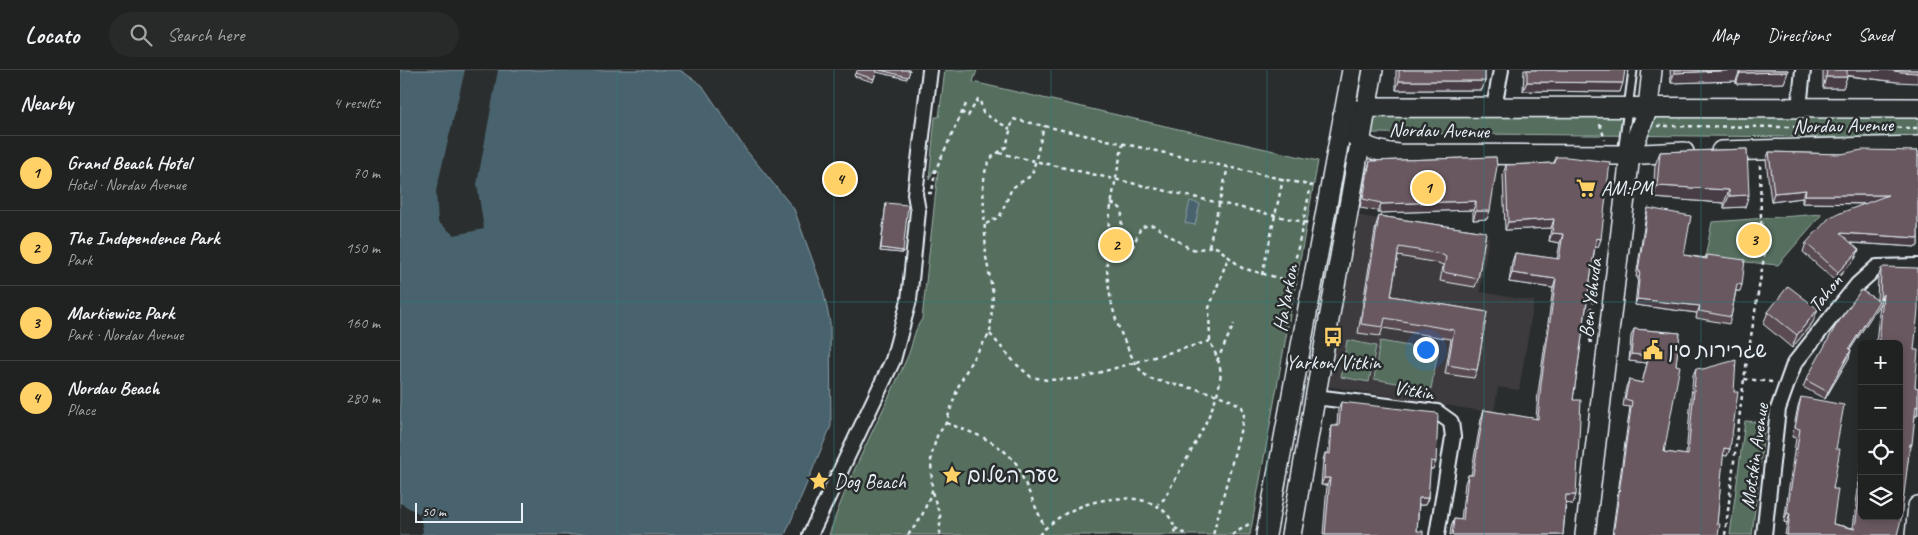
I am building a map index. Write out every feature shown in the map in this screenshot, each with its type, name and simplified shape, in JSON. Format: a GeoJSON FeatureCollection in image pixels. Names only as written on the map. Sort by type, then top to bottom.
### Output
{"type":"FeatureCollection","features":[{"type":"Feature","properties":{"kind":"street"},"geometry":{"type":"LineString","coordinates":[[810,535],[893,360],[904,325],[909,300],[918,211],[915,194],[930,70]]}},
{"type":"Feature","properties":{"kind":"street","name":"HaYarkon"},"geometry":{"type":"LineString","coordinates":[[1261,527],[1312,224],[1343,116],[1352,70]]}},
{"type":"Feature","properties":{"kind":"street"},"geometry":{"type":"LineString","coordinates":[[1291,535],[1358,142],[1367,107],[1373,70]]}},
{"type":"Feature","properties":{"kind":"street"},"geometry":{"type":"LineString","coordinates":[[1494,107],[1501,70]]}},
{"type":"Feature","properties":{"kind":"street","name":"Ben Yehuda"},"geometry":{"type":"LineString","coordinates":[[1585,535],[1626,155],[1648,108],[1652,70]]}},
{"type":"Feature","properties":{"kind":"street"},"geometry":{"type":"LineString","coordinates":[[1799,108],[1803,70]]}},
{"type":"Feature","properties":{"kind":"street","name":"Nordau Avenue"},"geometry":{"type":"LineString","coordinates":[[1343,116],[1367,107],[1918,108]]}},
{"type":"Feature","properties":{"kind":"street"},"geometry":{"type":"LineString","coordinates":[[1343,116],[1358,142]]}},
{"type":"Feature","properties":{"kind":"street","name":"Nordau Avenue"},"geometry":{"type":"LineString","coordinates":[[1358,142],[1370,149],[1399,154],[1626,155],[1760,149],[1918,146]]}},
{"type":"Feature","properties":{"kind":"street"},"geometry":{"type":"LineString","coordinates":[[1352,182],[1359,168],[1368,159],[1379,155],[1399,154]]}},
{"type":"Feature","properties":{"kind":"street","name":"Tahon"},"geometry":{"type":"LineString","coordinates":[[1787,383],[1794,364],[1864,279],[1877,267],[1918,266]]}},
{"type":"Feature","properties":{"kind":"street","name":"Motskin Avenue"},"geometry":{"type":"LineString","coordinates":[[1764,535],[1778,409],[1787,383]]}},
{"type":"Feature","properties":{"kind":"street","name":"Vitkin"},"geometry":{"type":"LineString","coordinates":[[1315,397],[1437,412],[1451,422],[1453,437],[1437,535]]}},
{"type":"Feature","properties":{"kind":"street"},"geometry":{"type":"LineString","coordinates":[[1915,535],[1918,506]]}},
{"type":"Feature","properties":{"kind":"lane","name":"Ben Yehuda"},"geometry":{"type":"LineString","coordinates":[[1578,535],[1626,155],[1627,107],[1633,70]]}},
{"type":"Feature","properties":{"kind":"path"},"geometry":{"type":"LineString","coordinates":[[962,112],[968,116],[978,99],[980,100],[983,113],[1010,129]]}},
{"type":"Feature","properties":{"kind":"path"},"geometry":{"type":"LineString","coordinates":[[933,189],[935,171],[966,104]]}},
{"type":"Feature","properties":{"kind":"path"},"geometry":{"type":"LineString","coordinates":[[940,535],[940,515],[932,491],[932,457],[937,436],[946,423],[958,388],[972,360],[990,333],[993,294],[986,257],[986,167],[992,157],[1006,147],[1013,119],[1316,186]]}},
{"type":"Feature","properties":{"kind":"path"},"geometry":{"type":"LineString","coordinates":[[986,224],[1000,216],[1012,188],[1032,175],[1044,125]]}},
{"type":"Feature","properties":{"kind":"path"},"geometry":{"type":"LineString","coordinates":[[1656,126],[1918,128]]}},
{"type":"Feature","properties":{"kind":"path"},"geometry":{"type":"LineString","coordinates":[[1123,143],[1115,179],[1106,243],[1108,288],[1114,314],[1135,363],[1142,374],[1151,379],[1236,402],[1242,407],[1244,414],[1213,535]]}},
{"type":"Feature","properties":{"kind":"path"},"geometry":{"type":"LineString","coordinates":[[1725,535],[1744,379],[1764,258],[1760,220],[1760,149]]}},
{"type":"Feature","properties":{"kind":"path"},"geometry":{"type":"LineString","coordinates":[[998,152],[1312,224]]}},
{"type":"Feature","properties":{"kind":"path"},"geometry":{"type":"LineString","coordinates":[[1209,246],[1228,166]]}},
{"type":"Feature","properties":{"kind":"path"},"geometry":{"type":"LineString","coordinates":[[1262,275],[1284,179]]}},
{"type":"Feature","properties":{"kind":"path"},"geometry":{"type":"LineString","coordinates":[[1291,282],[1312,224],[1311,185]]}},
{"type":"Feature","properties":{"kind":"path"},"geometry":{"type":"LineString","coordinates":[[1111,204],[1118,206],[1122,210],[1121,239],[1123,250],[1132,250],[1141,227],[1153,224],[1189,248],[1196,250],[1209,246],[1218,248],[1242,268],[1262,275],[1299,283]]}},
{"type":"Feature","properties":{"kind":"path"},"geometry":{"type":"LineString","coordinates":[[1158,504],[1169,491],[1208,418],[1216,396],[1220,379],[1217,361],[1210,341],[1209,308],[1228,258]]}},
{"type":"Feature","properties":{"kind":"path"},"geometry":{"type":"LineString","coordinates":[[1217,361],[1234,324]]}},
{"type":"Feature","properties":{"kind":"path"},"geometry":{"type":"LineString","coordinates":[[990,333],[1016,364],[1031,377],[1047,380],[1077,379],[1210,341]]}},
{"type":"Feature","properties":{"kind":"path"},"geometry":{"type":"LineString","coordinates":[[1744,379],[1787,383]]}},
{"type":"Feature","properties":{"kind":"path"},"geometry":{"type":"LineString","coordinates":[[946,423],[987,438],[1016,463],[1045,529]]}},
{"type":"Feature","properties":{"kind":"path"},"geometry":{"type":"LineString","coordinates":[[908,535],[921,518],[932,491]]}},
{"type":"Feature","properties":{"kind":"path"},"geometry":{"type":"LineString","coordinates":[[1039,535],[1072,510],[1092,502],[1141,500],[1158,504],[1175,528],[1188,535]]}},
{"type":"Feature","properties":{"kind":"path"},"geometry":{"type":"LineString","coordinates":[[1232,535],[1261,527]]}},
{"type":"Feature","properties":{"kind":"path"},"geometry":{"type":"LineString","coordinates":[[1175,528],[1176,535]]}},
{"type":"Feature","properties":{"kind":"shaded area"},"geometry":{"type":"Polygon","coordinates":[[[1355,215],[1489,237],[1480,292],[1534,301],[1519,390],[1498,387],[1494,413],[1327,386],[1355,215]]]}},
{"type":"Feature","properties":{"kind":"green space"},"geometry":{"type":"Polygon","coordinates":[[[945,70],[977,70],[973,82],[1318,161],[1250,535],[829,535],[846,489],[907,358],[922,319],[938,171],[933,171],[929,180],[935,117],[939,117],[945,70]]]}},
{"type":"Feature","properties":{"kind":"green space"},"geometry":{"type":"Polygon","coordinates":[[[1370,111],[1918,115],[1918,138],[1369,133],[1370,111]]]}},
{"type":"Feature","properties":{"kind":"green space"},"geometry":{"type":"Polygon","coordinates":[[[1822,214],[1778,265],[1705,258],[1712,222],[1822,214]]]}},
{"type":"Feature","properties":{"kind":"green space"},"geometry":{"type":"Polygon","coordinates":[[[1347,340],[1376,346],[1369,382],[1341,377],[1347,340]]]}},
{"type":"Feature","properties":{"kind":"green space"},"geometry":{"type":"Polygon","coordinates":[[[1380,341],[1438,351],[1431,389],[1374,379],[1380,341]]]}},
{"type":"Feature","properties":{"kind":"green space"},"geometry":{"type":"Polygon","coordinates":[[[1745,421],[1765,422],[1752,535],[1730,535],[1745,421]]]}},
{"type":"Feature","properties":{"kind":"water"},"geometry":{"type":"Polygon","coordinates":[[[400,70],[680,70],[702,85],[746,150],[794,209],[823,289],[830,322],[831,426],[785,535],[400,535],[400,70]]]}},
{"type":"Feature","properties":{"kind":"water"},"geometry":{"type":"Polygon","coordinates":[[[1190,201],[1200,204],[1195,225],[1185,223],[1190,201]]]}},
{"type":"Feature","properties":{"kind":"pier"},"geometry":{"type":"Polygon","coordinates":[[[465,70],[498,70],[477,184],[484,229],[454,235],[438,222],[436,191],[465,70]]]}},
{"type":"Feature","properties":{"kind":"pier"},"geometry":{"type":"Polygon","coordinates":[[[400,503],[420,514],[423,532],[420,535],[400,535],[400,503]]]}},
{"type":"Feature","properties":{"kind":"building"},"geometry":{"type":"Polygon","coordinates":[[[858,70],[877,70],[874,79],[855,73],[858,70]]]}},
{"type":"Feature","properties":{"kind":"building"},"geometry":{"type":"Polygon","coordinates":[[[880,70],[910,70],[908,77],[880,70]]]}},
{"type":"Feature","properties":{"kind":"building"},"geometry":{"type":"Polygon","coordinates":[[[1399,70],[1485,70],[1485,81],[1399,81],[1399,70]]]}},
{"type":"Feature","properties":{"kind":"building"},"geometry":{"type":"Polygon","coordinates":[[[1527,70],[1625,70],[1623,83],[1527,82],[1527,70]]]}},
{"type":"Feature","properties":{"kind":"building"},"geometry":{"type":"Polygon","coordinates":[[[1674,70],[1740,70],[1674,73],[1674,70]]]}},
{"type":"Feature","properties":{"kind":"building"},"geometry":{"type":"Polygon","coordinates":[[[1740,70],[1788,70],[1788,72],[1740,73],[1740,70]]]}},
{"type":"Feature","properties":{"kind":"building"},"geometry":{"type":"Polygon","coordinates":[[[1827,70],[1847,70],[1847,77],[1826,77],[1827,70]]]}},
{"type":"Feature","properties":{"kind":"building"},"geometry":{"type":"Polygon","coordinates":[[[1888,70],[1918,70],[1918,73],[1901,72],[1888,70]]]}},
{"type":"Feature","properties":{"kind":"building"},"geometry":{"type":"Polygon","coordinates":[[[1747,149],[1749,195],[1729,196],[1729,190],[1657,186],[1660,152],[1747,149]]]}},
{"type":"Feature","properties":{"kind":"building"},"geometry":{"type":"Polygon","coordinates":[[[1862,150],[1918,151],[1918,238],[1840,233],[1859,250],[1838,272],[1806,243],[1830,217],[1888,195],[1805,195],[1806,190],[1774,193],[1769,152],[1841,154],[1862,150]]]}},
{"type":"Feature","properties":{"kind":"building"},"geometry":{"type":"Polygon","coordinates":[[[1496,157],[1497,166],[1490,211],[1476,211],[1476,201],[1381,204],[1363,199],[1370,161],[1496,157]]]}},
{"type":"Feature","properties":{"kind":"building"},"geometry":{"type":"Polygon","coordinates":[[[1556,157],[1610,162],[1601,239],[1596,238],[1573,400],[1581,400],[1576,495],[1566,495],[1563,535],[1452,535],[1454,519],[1463,520],[1468,475],[1473,475],[1484,410],[1538,419],[1556,279],[1512,273],[1515,253],[1559,259],[1563,234],[1552,233],[1554,219],[1508,222],[1506,165],[1555,163],[1556,157]]]}},
{"type":"Feature","properties":{"kind":"building"},"geometry":{"type":"Polygon","coordinates":[[[886,203],[908,205],[903,251],[881,248],[886,203]]]}},
{"type":"Feature","properties":{"kind":"building"},"geometry":{"type":"Polygon","coordinates":[[[1648,208],[1691,216],[1684,255],[1707,259],[1707,255],[1745,260],[1742,285],[1737,284],[1731,317],[1699,311],[1700,306],[1637,299],[1640,271],[1638,271],[1648,208]]]}},
{"type":"Feature","properties":{"kind":"building"},"geometry":{"type":"Polygon","coordinates":[[[1379,216],[1486,232],[1478,279],[1443,272],[1446,257],[1441,254],[1399,247],[1391,296],[1487,312],[1477,370],[1448,365],[1454,330],[1385,318],[1383,327],[1361,324],[1379,216]]]}},
{"type":"Feature","properties":{"kind":"building"},"geometry":{"type":"Polygon","coordinates":[[[1884,267],[1918,268],[1918,310],[1914,350],[1918,350],[1915,387],[1918,388],[1918,407],[1916,406],[1903,503],[1903,340],[1879,340],[1883,294],[1880,299],[1881,269],[1884,267]]]}},
{"type":"Feature","properties":{"kind":"building"},"geometry":{"type":"Polygon","coordinates":[[[1788,286],[1818,309],[1797,335],[1768,312],[1788,286]]]}},
{"type":"Feature","properties":{"kind":"building"},"geometry":{"type":"Polygon","coordinates":[[[1861,290],[1879,301],[1849,349],[1851,350],[1828,392],[1806,380],[1835,327],[1861,290]]]}},
{"type":"Feature","properties":{"kind":"building"},"geometry":{"type":"Polygon","coordinates":[[[1634,329],[1680,333],[1676,365],[1680,366],[1664,452],[1688,455],[1696,368],[1703,369],[1736,360],[1734,392],[1738,392],[1730,449],[1724,448],[1717,524],[1720,524],[1718,535],[1613,535],[1632,401],[1625,399],[1629,380],[1642,383],[1649,356],[1631,354],[1634,329]]]}},
{"type":"Feature","properties":{"kind":"building"},"geometry":{"type":"Polygon","coordinates":[[[1801,397],[1844,405],[1836,449],[1840,449],[1833,489],[1838,489],[1833,524],[1855,529],[1858,506],[1858,520],[1901,520],[1897,535],[1787,535],[1790,514],[1787,513],[1800,429],[1795,428],[1801,397]]]}},
{"type":"Feature","properties":{"kind":"building"},"geometry":{"type":"Polygon","coordinates":[[[1341,402],[1436,413],[1438,415],[1436,462],[1431,461],[1428,498],[1419,498],[1417,531],[1423,531],[1423,535],[1325,535],[1330,478],[1324,478],[1325,453],[1330,454],[1332,426],[1339,426],[1341,402]]]}},
{"type":"Feature","properties":{"kind":"place","name":"Nordau Beach"},"geometry":{"type":"Point","coordinates":[840,179]}},
{"type":"Feature","properties":{"kind":"place","name":"Grand Beach Hotel"},"geometry":{"type":"Point","coordinates":[1428,188]}},
{"type":"Feature","properties":{"kind":"place","name":"AM:PM"},"geometry":{"type":"Point","coordinates":[1586,188]}},
{"type":"Feature","properties":{"kind":"place","name":"Markiewicz Park"},"geometry":{"type":"Point","coordinates":[1754,240]}},
{"type":"Feature","properties":{"kind":"place","name":"The Independence Park"},"geometry":{"type":"Point","coordinates":[1116,245]}},
{"type":"Feature","properties":{"kind":"place","name":"Yarkon/Vitkin"},"geometry":{"type":"Point","coordinates":[1333,337]}},
{"type":"Feature","properties":{"kind":"place","name":"שגרירות סין"},"geometry":{"type":"Point","coordinates":[1653,350]}},
{"type":"Feature","properties":{"kind":"place","name":"שער השלום"},"geometry":{"type":"Point","coordinates":[952,475]}},
{"type":"Feature","properties":{"kind":"place","name":"Dog Beach"},"geometry":{"type":"Point","coordinates":[819,481]}}]}
